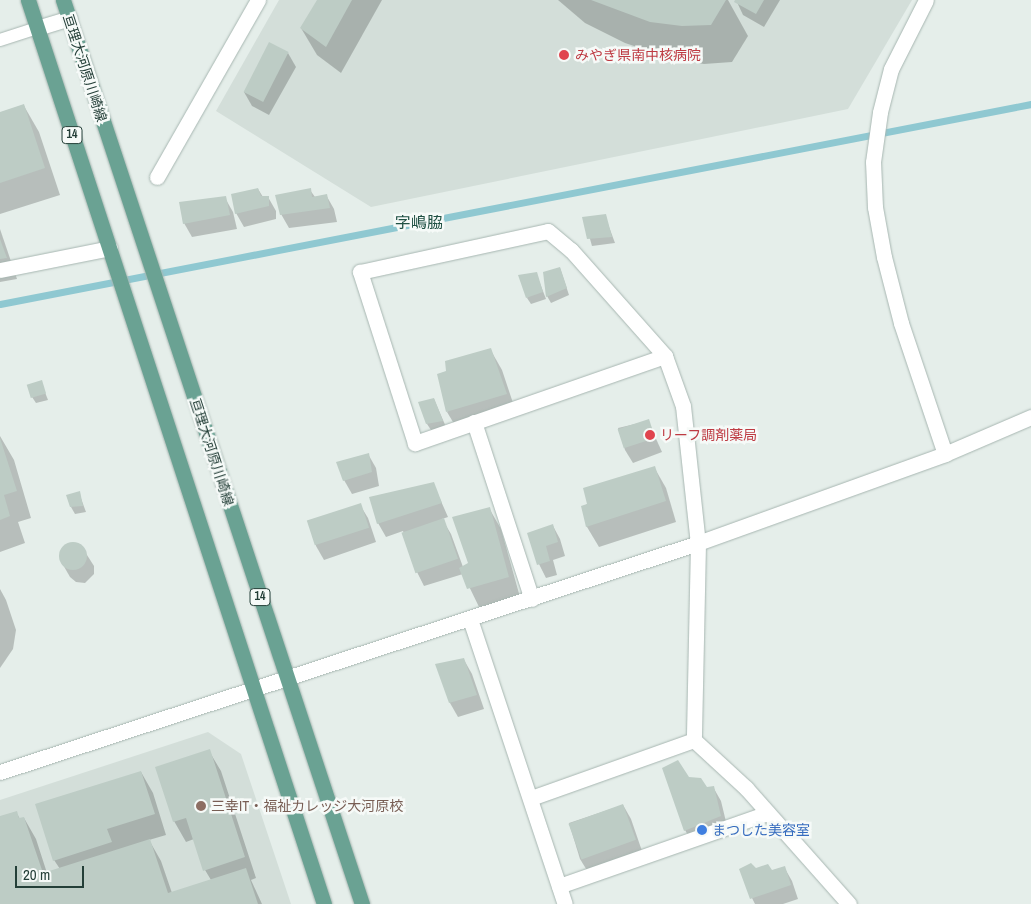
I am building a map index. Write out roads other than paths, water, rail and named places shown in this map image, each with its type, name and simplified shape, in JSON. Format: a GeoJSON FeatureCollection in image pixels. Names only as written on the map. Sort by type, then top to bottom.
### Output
{"type":"FeatureCollection","features":[{"type":"Feature","properties":{"kind":"main road","name":"14"},"geometry":{"type":"LineString","coordinates":[[28,0],[324,904]]}},
{"type":"Feature","properties":{"kind":"main road","name":"亘理大河原川崎線"},"geometry":{"type":"LineString","coordinates":[[63,0],[362,904]]}},
{"type":"Feature","properties":{"kind":"street"},"geometry":{"type":"LineString","coordinates":[[156,177],[258,0]]}},
{"type":"Feature","properties":{"kind":"street"},"geometry":{"type":"LineString","coordinates":[[926,0],[891,69],[880,112],[872,162],[875,207],[884,257],[901,323],[945,454]]}},
{"type":"Feature","properties":{"kind":"street"},"geometry":{"type":"LineString","coordinates":[[37,28],[69,18]]}},
{"type":"Feature","properties":{"kind":"street"},"geometry":{"type":"LineString","coordinates":[[665,356],[415,443],[360,272],[548,231],[572,250],[665,356],[683,406],[698,543],[694,740],[746,788],[849,904]]}},
{"type":"Feature","properties":{"kind":"street"},"geometry":{"type":"LineString","coordinates":[[0,270],[110,248]]}},
{"type":"Feature","properties":{"kind":"street"},"geometry":{"type":"LineString","coordinates":[[0,772],[470,620],[698,543],[945,454],[1031,418]]}},
{"type":"Feature","properties":{"kind":"street"},"geometry":{"type":"LineString","coordinates":[[474,422],[532,599]]}},
{"type":"Feature","properties":{"kind":"street"},"geometry":{"type":"LineString","coordinates":[[470,620],[565,904]]}},
{"type":"Feature","properties":{"kind":"street"},"geometry":{"type":"LineString","coordinates":[[530,798],[694,740]]}},
{"type":"Feature","properties":{"kind":"street"},"geometry":{"type":"LineString","coordinates":[[559,886],[768,813]]}},
{"type":"Feature","properties":{"kind":"lane"},"geometry":{"type":"LineString","coordinates":[[0,40],[37,28]]}},
{"type":"Feature","properties":{"kind":"waterway"},"geometry":{"type":"LineString","coordinates":[[0,304],[1031,104]]}},
{"type":"Feature","properties":{"kind":"place","name":"みやぎ県南中核病院"},"geometry":{"type":"Point","coordinates":[564,55]}},
{"type":"Feature","properties":{"kind":"place","name":"リーフ調剤薬局"},"geometry":{"type":"Point","coordinates":[650,435]}},
{"type":"Feature","properties":{"kind":"place","name":"三幸IT・福祉カレッジ大河原校"},"geometry":{"type":"Point","coordinates":[201,806]}},
{"type":"Feature","properties":{"kind":"place","name":"まつした美容室"},"geometry":{"type":"Point","coordinates":[702,830]}},
{"type":"Feature","properties":{"kind":"district","name":"字嶋脇"},"geometry":{"type":"Point","coordinates":[419,222]}}]}
